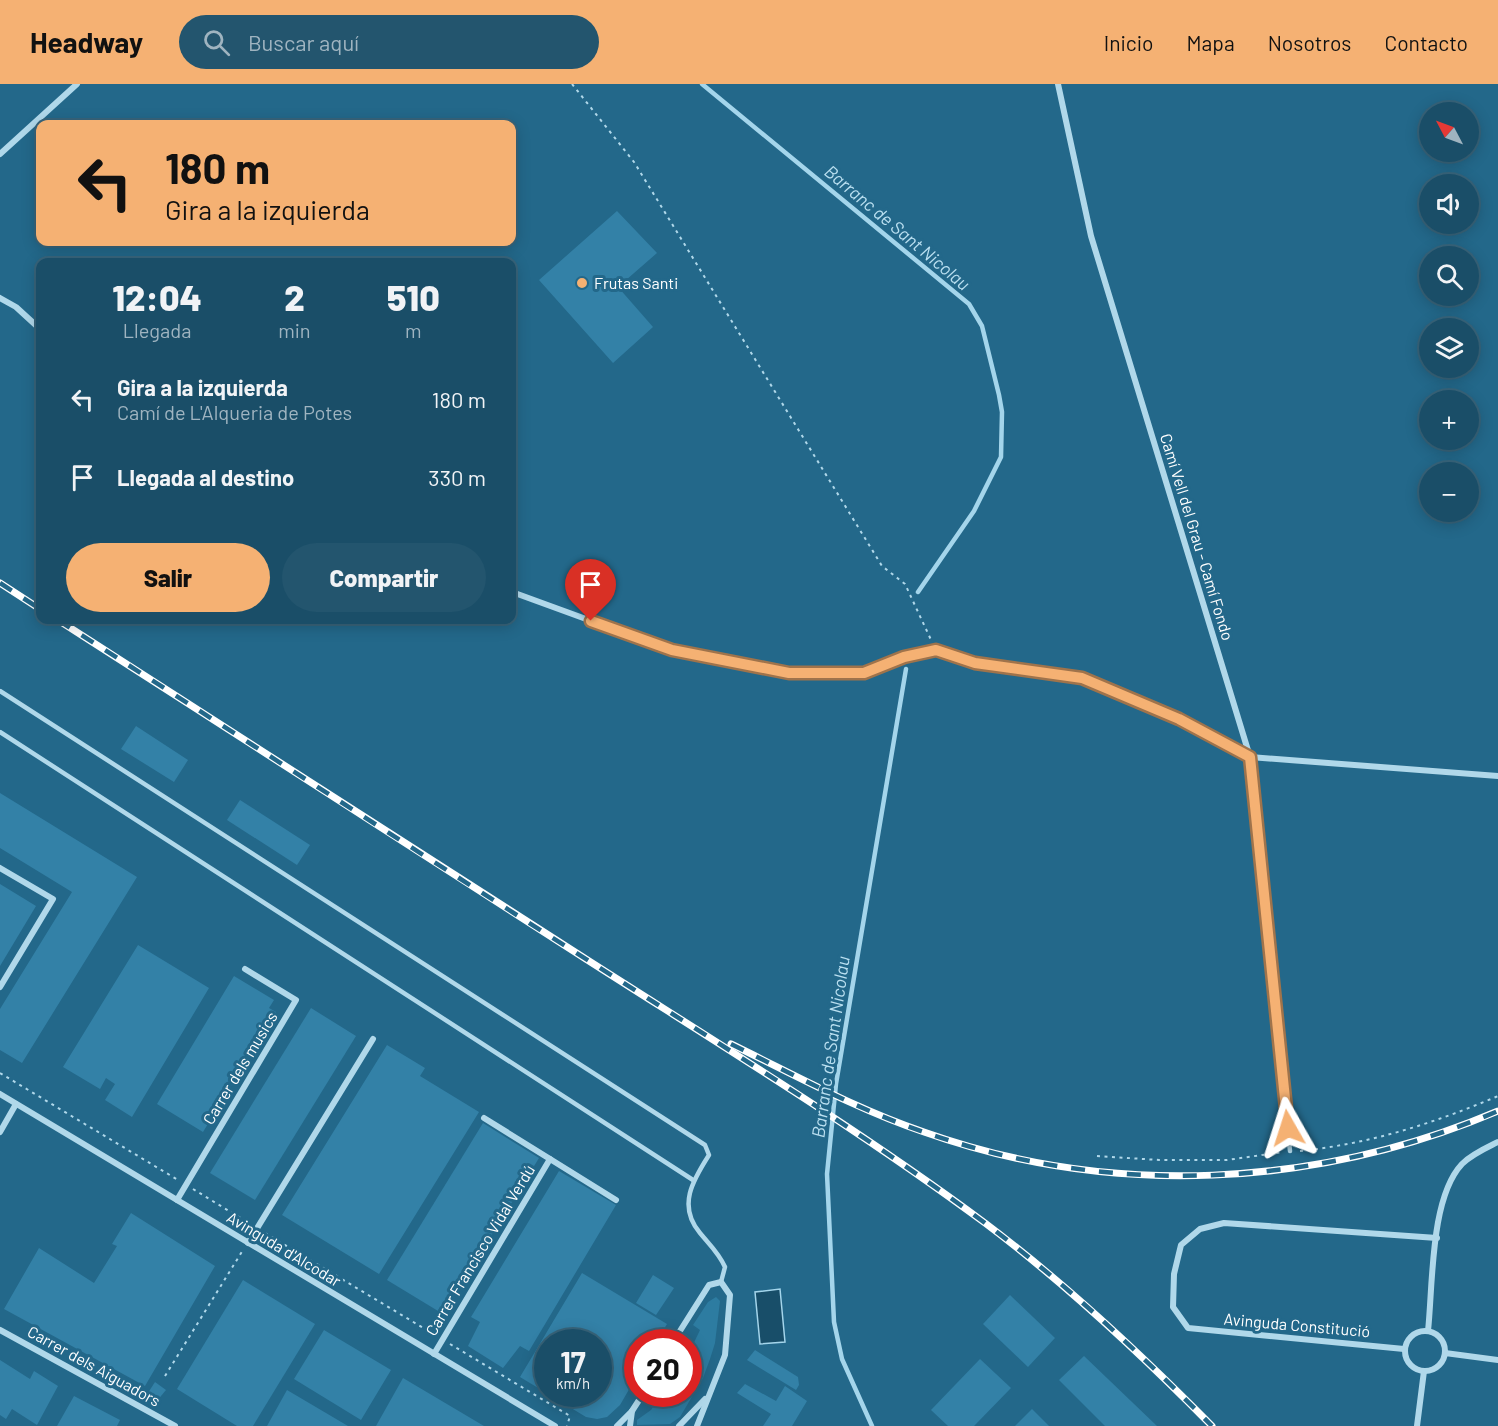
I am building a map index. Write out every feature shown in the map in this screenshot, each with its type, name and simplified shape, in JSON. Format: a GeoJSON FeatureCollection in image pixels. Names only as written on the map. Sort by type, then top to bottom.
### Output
{"type":"FeatureCollection","features":[{"type":"Feature","properties":{"kind":"street"},"geometry":{"type":"LineString","coordinates":[[37,120],[77,84]]}},
{"type":"Feature","properties":{"kind":"street","name":"Camí Vell del Grau - Camí Fondo"},"geometry":{"type":"LineString","coordinates":[[1058,84],[1091,236],[1250,757]]}},
{"type":"Feature","properties":{"kind":"street"},"geometry":{"type":"LineString","coordinates":[[0,154],[36,121]]}},
{"type":"Feature","properties":{"kind":"street"},"geometry":{"type":"LineString","coordinates":[[0,298],[16,307],[36,325]]}},
{"type":"Feature","properties":{"kind":"street"},"geometry":{"type":"LineString","coordinates":[[516,593],[672,650],[789,673],[864,673],[904,657],[936,650],[975,663],[1082,678],[1179,719],[1250,757],[1498,776]]}},
{"type":"Feature","properties":{"kind":"street"},"geometry":{"type":"LineString","coordinates":[[0,868],[53,899],[0,987]]}},
{"type":"Feature","properties":{"kind":"street","name":"Carrer dels musics"},"geometry":{"type":"LineString","coordinates":[[177,1200],[296,1000],[245,969]]}},
{"type":"Feature","properties":{"kind":"street"},"geometry":{"type":"LineString","coordinates":[[248,1243],[373,1039]]}},
{"type":"Feature","properties":{"kind":"street","name":"Avinguda d'Alcodar"},"geometry":{"type":"LineString","coordinates":[[0,1094],[555,1426]]}},
{"type":"Feature","properties":{"kind":"street"},"geometry":{"type":"LineString","coordinates":[[0,1132],[16,1104]]}},
{"type":"Feature","properties":{"kind":"street","name":"Carrer Francisco Vidal Verdú"},"geometry":{"type":"LineString","coordinates":[[484,1118],[616,1200]]}},
{"type":"Feature","properties":{"kind":"street"},"geometry":{"type":"LineString","coordinates":[[1428,1330],[1437,1238],[1445,1194],[1455,1173],[1474,1154],[1498,1142]]}},
{"type":"Feature","properties":{"kind":"street","name":"Carrer Francisco Vidal Verdú"},"geometry":{"type":"LineString","coordinates":[[434,1354],[550,1160]]}},
{"type":"Feature","properties":{"kind":"street","name":"Avinguda Constitució"},"geometry":{"type":"LineString","coordinates":[[1404,1349],[1188,1328],[1173,1307],[1174,1274],[1181,1245],[1200,1229],[1224,1223],[1437,1238]]}},
{"type":"Feature","properties":{"kind":"street"},"geometry":{"type":"LineString","coordinates":[[681,1329],[709,1285],[721,1282],[730,1295],[725,1355],[697,1426]]}},
{"type":"Feature","properties":{"kind":"street","name":"Carrer dels Aiguadors"},"geometry":{"type":"LineString","coordinates":[[0,1330],[175,1426]]}},
{"type":"Feature","properties":{"kind":"street"},"geometry":{"type":"LineString","coordinates":[[1428,1330],[1443,1341],[1445,1353],[1436,1368],[1424,1371],[1412,1367],[1405,1356],[1404,1349],[1406,1342],[1415,1332],[1428,1330]]}},
{"type":"Feature","properties":{"kind":"street"},"geometry":{"type":"LineString","coordinates":[[1445,1353],[1498,1360]]}},
{"type":"Feature","properties":{"kind":"street"},"geometry":{"type":"LineString","coordinates":[[1417,1426],[1424,1371]]}},
{"type":"Feature","properties":{"kind":"street"},"geometry":{"type":"LineString","coordinates":[[679,1426],[708,1396]]}},
{"type":"Feature","properties":{"kind":"street"},"geometry":{"type":"LineString","coordinates":[[617,1426],[634,1407]]}},
{"type":"Feature","properties":{"kind":"street"},"geometry":{"type":"LineString","coordinates":[[630,1426],[632,1410]]}},
{"type":"Feature","properties":{"kind":"lane"},"geometry":{"type":"LineString","coordinates":[[0,691],[705,1145],[710,1155],[693,1180],[689,1193],[690,1220],[720,1256],[725,1267],[721,1282]]}},
{"type":"Feature","properties":{"kind":"lane"},"geometry":{"type":"LineString","coordinates":[[0,732],[693,1180]]}},
{"type":"Feature","properties":{"kind":"lane"},"geometry":{"type":"LineString","coordinates":[[1250,757],[1290,1151]]}},
{"type":"Feature","properties":{"kind":"path"},"geometry":{"type":"LineString","coordinates":[[572,84],[634,162],[882,566],[905,584],[936,650]]}},
{"type":"Feature","properties":{"kind":"path"},"geometry":{"type":"LineString","coordinates":[[0,1073],[570,1416],[567,1426]]}},
{"type":"Feature","properties":{"kind":"path"},"geometry":{"type":"LineString","coordinates":[[1097,1156],[1159,1160],[1227,1160],[1367,1141],[1452,1116],[1498,1096]]}},
{"type":"Feature","properties":{"kind":"path"},"geometry":{"type":"LineString","coordinates":[[165,1376],[248,1243]]}},
{"type":"Feature","properties":{"kind":"shaded area"},"geometry":{"type":"Polygon","coordinates":[[[780,1289],[785,1342],[760,1344],[755,1292],[780,1289]]]}},
{"type":"Feature","properties":{"kind":"shaded area"},"geometry":{"type":"Polygon","coordinates":[[[716,1297],[720,1301],[715,1343],[702,1380],[702,1329],[693,1325],[708,1302],[716,1297]]]}},
{"type":"Feature","properties":{"kind":"shaded area"},"geometry":{"type":"Polygon","coordinates":[[[653,1407],[686,1407],[680,1417],[670,1424],[637,1425],[637,1420],[653,1407]]]}},
{"type":"Feature","properties":{"kind":"building","name":"Frutas Santi"},"geometry":{"type":"Polygon","coordinates":[[[617,211],[657,253],[618,287],[653,327],[613,363],[539,280],[617,211]]]}},
{"type":"Feature","properties":{"kind":"building"},"geometry":{"type":"Polygon","coordinates":[[[136,726],[188,760],[174,782],[121,749],[136,726]]]}},
{"type":"Feature","properties":{"kind":"building"},"geometry":{"type":"Polygon","coordinates":[[[0,793],[137,877],[22,1063],[0,1050],[0,1009],[72,892],[0,848],[0,793]]]}},
{"type":"Feature","properties":{"kind":"building"},"geometry":{"type":"Polygon","coordinates":[[[240,800],[310,845],[297,865],[227,820],[240,800]]]}},
{"type":"Feature","properties":{"kind":"building"},"geometry":{"type":"Polygon","coordinates":[[[0,884],[36,906],[0,966],[0,884]]]}},
{"type":"Feature","properties":{"kind":"building"},"geometry":{"type":"Polygon","coordinates":[[[138,945],[209,988],[132,1117],[105,1100],[115,1084],[106,1078],[100,1089],[63,1067],[138,945]]]}},
{"type":"Feature","properties":{"kind":"building"},"geometry":{"type":"Polygon","coordinates":[[[234,976],[274,1000],[269,1008],[276,1012],[203,1132],[157,1104],[234,976]]]}},
{"type":"Feature","properties":{"kind":"building"},"geometry":{"type":"Polygon","coordinates":[[[311,1008],[356,1036],[255,1200],[210,1173],[311,1008]]]}},
{"type":"Feature","properties":{"kind":"building"},"geometry":{"type":"Polygon","coordinates":[[[387,1045],[425,1068],[420,1076],[479,1112],[379,1274],[282,1215],[387,1045]]]}},
{"type":"Feature","properties":{"kind":"building"},"geometry":{"type":"Polygon","coordinates":[[[483,1123],[539,1158],[443,1314],[387,1280],[483,1123]]]}},
{"type":"Feature","properties":{"kind":"building"},"geometry":{"type":"Polygon","coordinates":[[[559,1171],[616,1205],[542,1329],[534,1329],[534,1343],[529,1351],[520,1346],[503,1368],[468,1346],[480,1322],[471,1317],[559,1171]]]}},
{"type":"Feature","properties":{"kind":"building"},"geometry":{"type":"Polygon","coordinates":[[[131,1213],[215,1266],[145,1386],[4,1309],[39,1248],[94,1283],[117,1246],[112,1244],[131,1213]]]}},
{"type":"Feature","properties":{"kind":"building"},"geometry":{"type":"Polygon","coordinates":[[[582,1273],[667,1324],[664,1329],[624,1329],[624,1398],[607,1417],[597,1419],[586,1417],[569,1407],[612,1407],[612,1329],[549,1329],[582,1273]]]}},
{"type":"Feature","properties":{"kind":"building"},"geometry":{"type":"Polygon","coordinates":[[[653,1275],[674,1288],[656,1315],[636,1303],[653,1275]]]}},
{"type":"Feature","properties":{"kind":"building"},"geometry":{"type":"Polygon","coordinates":[[[243,1280],[315,1324],[253,1426],[237,1426],[177,1389],[243,1280]]]}},
{"type":"Feature","properties":{"kind":"building"},"geometry":{"type":"Polygon","coordinates":[[[1010,1295],[1055,1338],[1028,1367],[983,1324],[1010,1295]]]}},
{"type":"Feature","properties":{"kind":"building"},"geometry":{"type":"Polygon","coordinates":[[[324,1330],[391,1370],[361,1420],[294,1379],[324,1330]]]}},
{"type":"Feature","properties":{"kind":"building"},"geometry":{"type":"Polygon","coordinates":[[[755,1350],[798,1377],[799,1385],[796,1390],[747,1360],[755,1350]]]}},
{"type":"Feature","properties":{"kind":"building"},"geometry":{"type":"Polygon","coordinates":[[[534,1354],[534,1386],[520,1377],[534,1354]]]}},
{"type":"Feature","properties":{"kind":"building"},"geometry":{"type":"Polygon","coordinates":[[[1084,1356],[1157,1426],[1105,1426],[1059,1380],[1084,1356]]]}},
{"type":"Feature","properties":{"kind":"building"},"geometry":{"type":"Polygon","coordinates":[[[980,1359],[1011,1388],[974,1426],[948,1426],[931,1410],[980,1359]]]}},
{"type":"Feature","properties":{"kind":"building"},"geometry":{"type":"Polygon","coordinates":[[[0,1360],[30,1379],[34,1371],[58,1386],[37,1425],[12,1409],[6,1419],[0,1415],[0,1360]]]}},
{"type":"Feature","properties":{"kind":"building"},"geometry":{"type":"Polygon","coordinates":[[[403,1378],[484,1426],[376,1426],[403,1378]]]}},
{"type":"Feature","properties":{"kind":"building"},"geometry":{"type":"Polygon","coordinates":[[[155,1382],[166,1390],[156,1402],[146,1396],[155,1382]]]}},
{"type":"Feature","properties":{"kind":"building"},"geometry":{"type":"Polygon","coordinates":[[[745,1384],[776,1401],[785,1386],[807,1401],[792,1426],[763,1426],[771,1414],[737,1393],[745,1384]]]}},
{"type":"Feature","properties":{"kind":"building"},"geometry":{"type":"Polygon","coordinates":[[[287,1390],[348,1426],[267,1426],[287,1390]]]}},
{"type":"Feature","properties":{"kind":"building"},"geometry":{"type":"Polygon","coordinates":[[[74,1396],[120,1420],[117,1426],[57,1426],[74,1396]]]}},
{"type":"Feature","properties":{"kind":"building"},"geometry":{"type":"Polygon","coordinates":[[[1032,1409],[1049,1426],[1015,1426],[1032,1409]]]}},
{"type":"Feature","properties":{"kind":"waterway","name":"Barranc de Sant Nicolau"},"geometry":{"type":"LineString","coordinates":[[702,84],[969,304],[982,326],[1002,412],[1001,457],[974,511],[918,592]]}},
{"type":"Feature","properties":{"kind":"waterway","name":"Barranc de Sant Nicolau"},"geometry":{"type":"LineString","coordinates":[[872,1426],[842,1359],[834,1322],[827,1174],[836,1084],[906,669]]}},
{"type":"Feature","properties":{"kind":"railway"},"geometry":{"type":"LineString","coordinates":[[0,583],[36,606]]}},
{"type":"Feature","properties":{"kind":"railway"},"geometry":{"type":"LineString","coordinates":[[64,624],[789,1089],[937,1188],[1015,1246],[1074,1295],[1158,1372],[1212,1426]]}},
{"type":"Feature","properties":{"kind":"railway"},"geometry":{"type":"LineString","coordinates":[[731,1044],[850,1102],[924,1132],[995,1153],[1067,1167],[1140,1175],[1213,1175],[1286,1169],[1358,1156],[1429,1137],[1498,1111]]}},
{"type":"Feature","properties":{"kind":"place","name":"Frutas Santi"},"geometry":{"type":"Point","coordinates":[582,283]}},
{"type":"Feature","properties":{"kind":"route"},"geometry":{"type":"LineString","coordinates":[[591,621],[672,650],[789,673],[864,673],[904,657],[936,650],[975,663],[1082,678],[1179,719],[1250,757],[1288,1128]]}}]}
